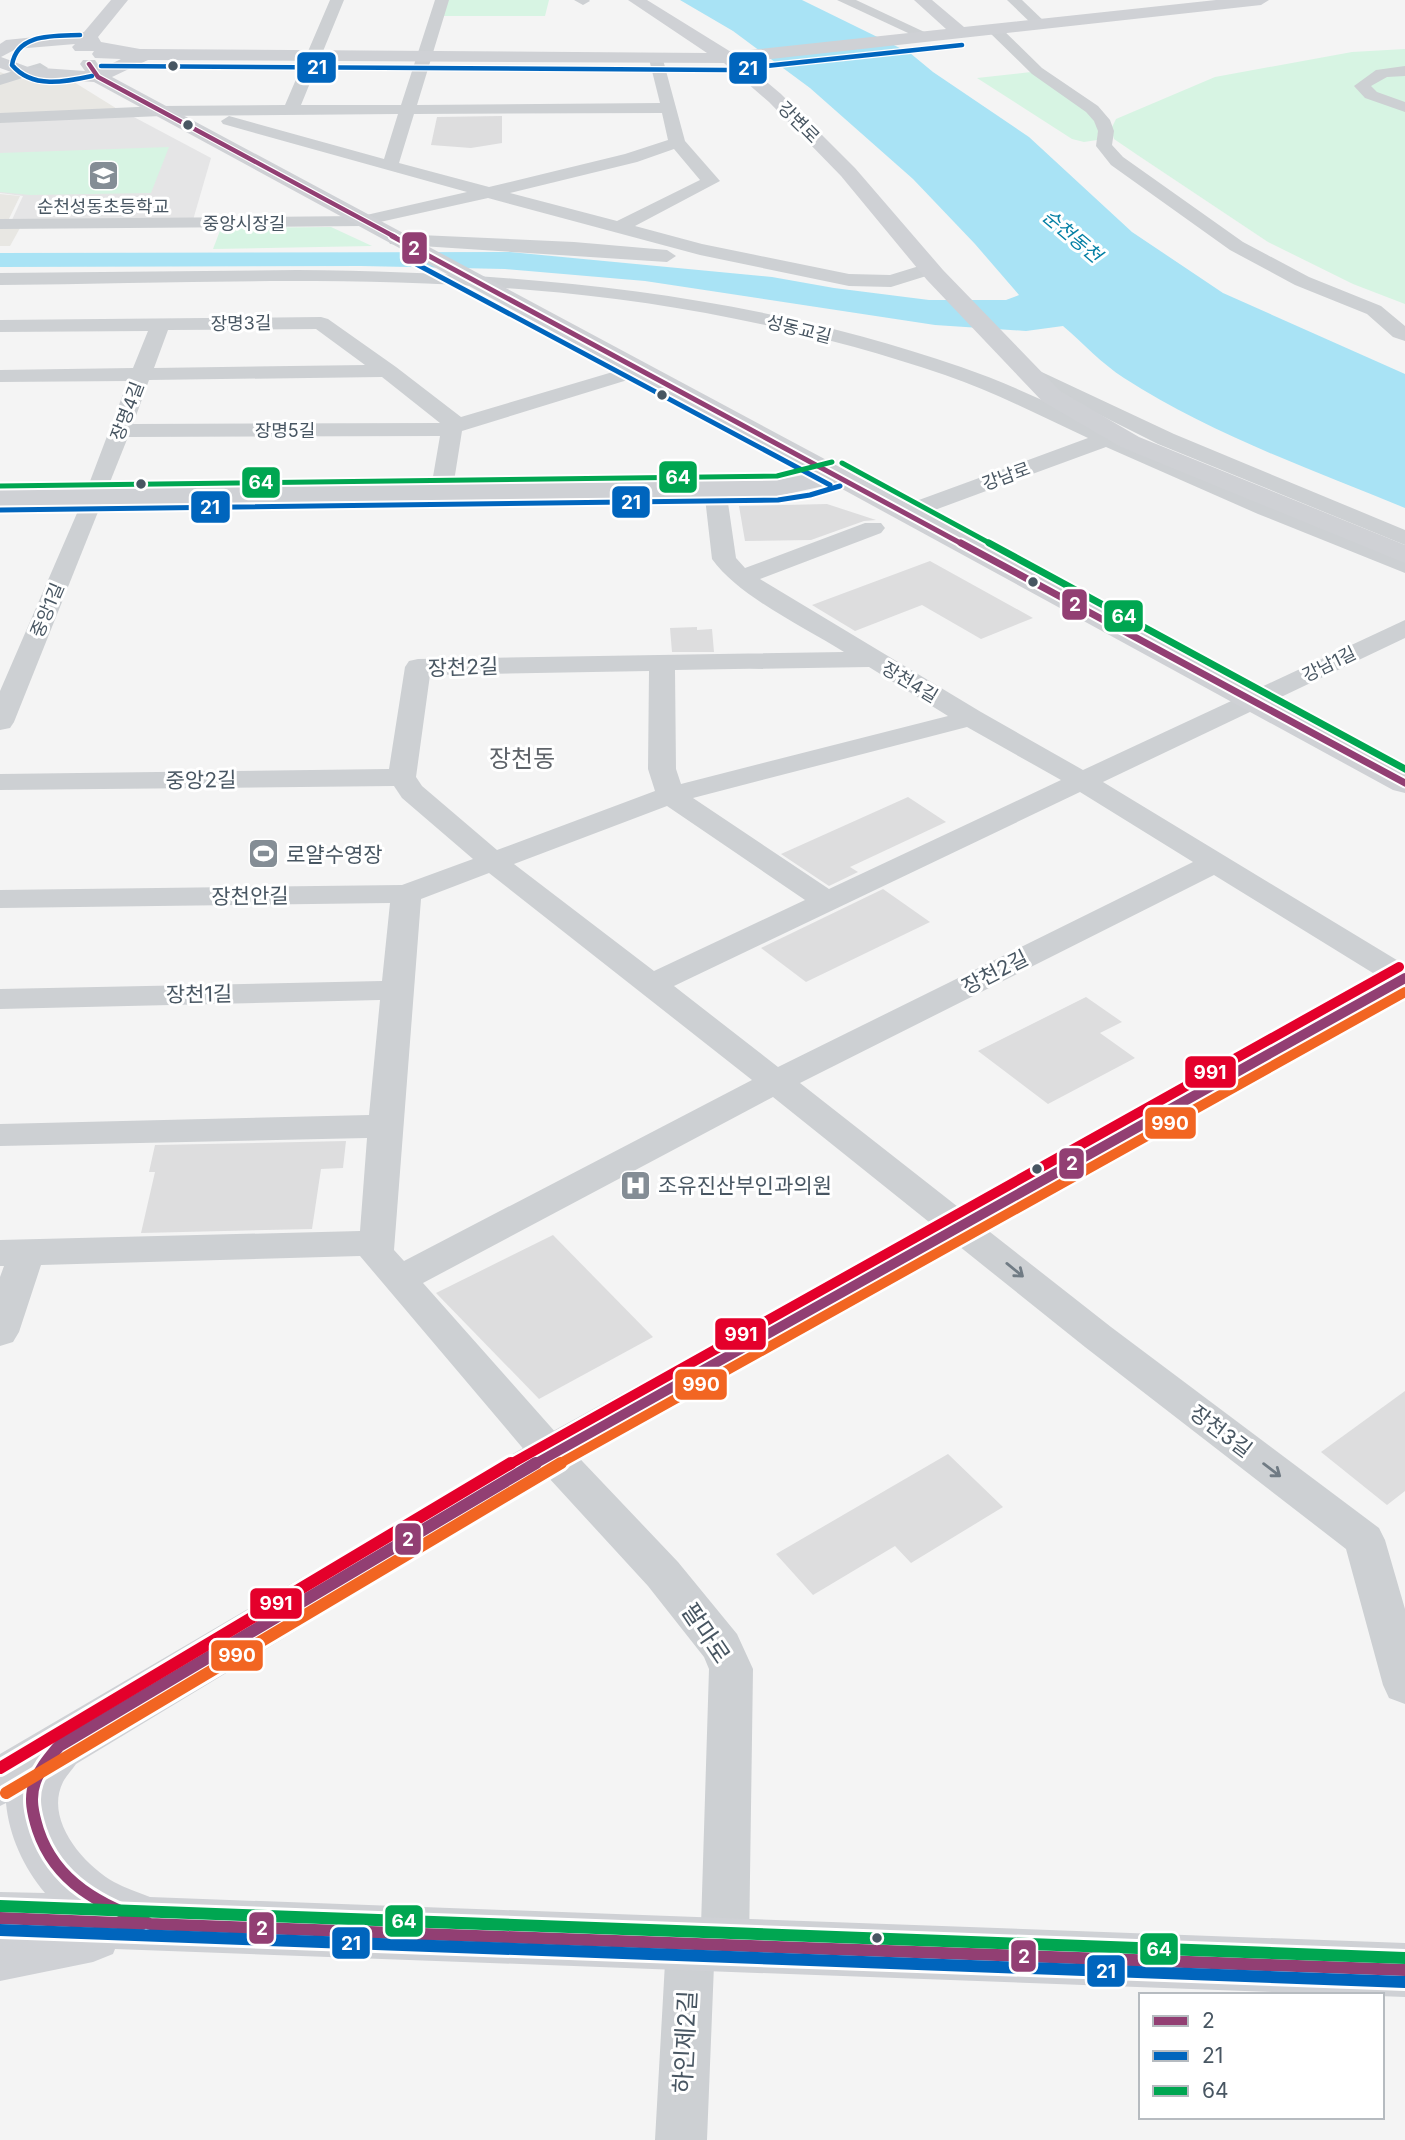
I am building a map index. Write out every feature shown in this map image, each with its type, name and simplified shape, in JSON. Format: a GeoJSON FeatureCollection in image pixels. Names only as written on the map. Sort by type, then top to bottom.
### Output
{"type":"FeatureCollection","features":[{"type":"Feature","properties":{"kind":"main road"},"geometry":{"type":"LineString","coordinates":[[92,56],[120,0]]}},
{"type":"Feature","properties":{"kind":"main road","name":"강변로"},"geometry":{"type":"LineString","coordinates":[[636,0],[728,58],[775,98],[848,172],[932,272],[1031,373]]}},
{"type":"Feature","properties":{"kind":"main road"},"geometry":{"type":"LineString","coordinates":[[922,0],[961,33]]}},
{"type":"Feature","properties":{"kind":"main road"},"geometry":{"type":"LineString","coordinates":[[0,61],[32,62],[144,54],[728,58],[1261,0]]}},
{"type":"Feature","properties":{"kind":"main road"},"geometry":{"type":"LineString","coordinates":[[588,58],[674,52],[687,43],[683,29]]}},
{"type":"Feature","properties":{"kind":"main road"},"geometry":{"type":"LineString","coordinates":[[4,45],[32,62],[92,56]]}},
{"type":"Feature","properties":{"kind":"main road"},"geometry":{"type":"LineString","coordinates":[[4,45],[92,56],[161,110],[1405,783]]}},
{"type":"Feature","properties":{"kind":"main road"},"geometry":{"type":"LineString","coordinates":[[92,56],[94,46],[104,50],[144,54]]}},
{"type":"Feature","properties":{"kind":"main road"},"geometry":{"type":"LineString","coordinates":[[1031,373],[1051,396],[1075,412],[1163,456],[1405,555]]}},
{"type":"Feature","properties":{"kind":"main road"},"geometry":{"type":"LineString","coordinates":[[1031,373],[1073,401],[1150,441],[1405,547]]}},
{"type":"Feature","properties":{"kind":"main road"},"geometry":{"type":"LineString","coordinates":[[0,498],[778,488],[808,483],[836,474]]}},
{"type":"Feature","properties":{"kind":"main road"},"geometry":{"type":"LineString","coordinates":[[0,1782],[551,1454],[1405,978]]}},
{"type":"Feature","properties":{"kind":"main road"},"geometry":{"type":"LineString","coordinates":[[59,1746],[35,1781],[31,1801],[38,1831],[57,1870],[93,1900],[150,1924]]}},
{"type":"Feature","properties":{"kind":"main road"},"geometry":{"type":"LineString","coordinates":[[0,1918],[1405,1970]]}},
{"type":"Feature","properties":{"kind":"main road"},"geometry":{"type":"LineString","coordinates":[[0,1954],[150,1924]]}},
{"type":"Feature","properties":{"kind":"street"},"geometry":{"type":"LineString","coordinates":[[291,109],[337,0]]}},
{"type":"Feature","properties":{"kind":"street"},"geometry":{"type":"LineString","coordinates":[[390,166],[442,0]]}},
{"type":"Feature","properties":{"kind":"street"},"geometry":{"type":"LineString","coordinates":[[845,0],[918,37]]}},
{"type":"Feature","properties":{"kind":"street"},"geometry":{"type":"LineString","coordinates":[[1014,0],[1040,24]]}},
{"type":"Feature","properties":{"kind":"street"},"geometry":{"type":"LineString","coordinates":[[994,29],[1037,71],[1092,109],[1102,120],[1106,131],[1104,146],[1117,161],[1264,262],[1304,282],[1374,310],[1384,316],[1396,331],[1405,335]]}},
{"type":"Feature","properties":{"kind":"street"},"geometry":{"type":"LineString","coordinates":[[619,228],[711,181],[677,142],[657,59]]}},
{"type":"Feature","properties":{"kind":"street"},"geometry":{"type":"LineString","coordinates":[[0,80],[32,62]]}},
{"type":"Feature","properties":{"kind":"street"},"geometry":{"type":"LineString","coordinates":[[1405,71],[1382,73],[1370,78],[1362,86],[1371,95],[1405,107]]}},
{"type":"Feature","properties":{"kind":"street"},"geometry":{"type":"LineString","coordinates":[[0,118],[161,110],[668,108]]}},
{"type":"Feature","properties":{"kind":"street"},"geometry":{"type":"LineString","coordinates":[[161,110],[206,115],[715,252],[849,280],[891,281],[932,272]]}},
{"type":"Feature","properties":{"kind":"street","name":"중앙시장길"},"geometry":{"type":"LineString","coordinates":[[0,224],[362,221],[492,193],[631,158],[677,142]]}},
{"type":"Feature","properties":{"kind":"street"},"geometry":{"type":"LineString","coordinates":[[404,243],[575,248],[676,256],[715,252]]}},
{"type":"Feature","properties":{"kind":"street","name":"성동교길"},"geometry":{"type":"LineString","coordinates":[[0,279],[469,276],[633,296],[730,313],[822,334],[966,376],[1034,404],[1106,439]]}},
{"type":"Feature","properties":{"kind":"street"},"geometry":{"type":"LineString","coordinates":[[328,277],[321,323],[450,417],[452,428],[441,494]]}},
{"type":"Feature","properties":{"kind":"street","name":"장명3길"},"geometry":{"type":"LineString","coordinates":[[0,326],[321,323]]}},
{"type":"Feature","properties":{"kind":"street","name":"장명4길"},"geometry":{"type":"LineString","coordinates":[[95,497],[160,324]]}},
{"type":"Feature","properties":{"kind":"street","name":"장명5길"},"geometry":{"type":"LineString","coordinates":[[119,431],[452,428],[640,370]]}},
{"type":"Feature","properties":{"kind":"street"},"geometry":{"type":"LineString","coordinates":[[0,376],[388,371]]}},
{"type":"Feature","properties":{"kind":"street"},"geometry":{"type":"LineString","coordinates":[[1031,373],[1166,439],[1405,538]]}},
{"type":"Feature","properties":{"kind":"street"},"geometry":{"type":"LineString","coordinates":[[1106,439],[1163,456]]}},
{"type":"Feature","properties":{"kind":"street"},"geometry":{"type":"LineString","coordinates":[[1106,439],[1222,491],[1405,566]]}},
{"type":"Feature","properties":{"kind":"street","name":"강남로"},"geometry":{"type":"LineString","coordinates":[[905,513],[1106,439]]}},
{"type":"Feature","properties":{"kind":"street","name":"장천4길"},"geometry":{"type":"LineString","coordinates":[[716,489],[724,559],[741,578],[1405,978]]}},
{"type":"Feature","properties":{"kind":"street","name":"중앙1길"},"geometry":{"type":"LineString","coordinates":[[0,722],[95,497]]}},
{"type":"Feature","properties":{"kind":"street"},"geometry":{"type":"LineString","coordinates":[[741,578],[873,528]]}},
{"type":"Feature","properties":{"kind":"street","name":"강남1길"},"geometry":{"type":"LineString","coordinates":[[1254,701],[1405,628]]}},
{"type":"Feature","properties":{"kind":"street","name":"장천2길"},"geometry":{"type":"LineString","coordinates":[[402,777],[418,667],[873,659]]}},
{"type":"Feature","properties":{"kind":"street"},"geometry":{"type":"LineString","coordinates":[[662,663],[662,769],[670,795],[826,901]]}},
{"type":"Feature","properties":{"kind":"street"},"geometry":{"type":"LineString","coordinates":[[653,984],[1254,701]]}},
{"type":"Feature","properties":{"kind":"street"},"geometry":{"type":"LineString","coordinates":[[495,863],[670,795],[971,719]]}},
{"type":"Feature","properties":{"kind":"street"},"geometry":{"type":"LineString","coordinates":[[402,777],[412,792],[495,863],[962,1227]]}},
{"type":"Feature","properties":{"kind":"street","name":"중앙2길"},"geometry":{"type":"LineString","coordinates":[[0,782],[402,777]]}},
{"type":"Feature","properties":{"kind":"street","name":"장천안길"},"geometry":{"type":"LineString","coordinates":[[0,899],[406,894],[495,863]]}},
{"type":"Feature","properties":{"kind":"street","name":"장천2길"},"geometry":{"type":"LineString","coordinates":[[777,1081],[1213,864]]}},
{"type":"Feature","properties":{"kind":"street"},"geometry":{"type":"LineString","coordinates":[[406,894],[384,1126],[376,1253],[551,1454]]}},
{"type":"Feature","properties":{"kind":"street","name":"장천1길"},"geometry":{"type":"LineString","coordinates":[[0,999],[398,990]]}},
{"type":"Feature","properties":{"kind":"street"},"geometry":{"type":"LineString","coordinates":[[400,1279],[777,1081]]}},
{"type":"Feature","properties":{"kind":"street"},"geometry":{"type":"LineString","coordinates":[[0,1135],[384,1126]]}},
{"type":"Feature","properties":{"kind":"street","name":"장천3길"},"geometry":{"type":"LineString","coordinates":[[962,1227],[1098,1338],[1364,1540],[1405,1685]]}},
{"type":"Feature","properties":{"kind":"street"},"geometry":{"type":"LineString","coordinates":[[0,1332],[13,1252],[375,1243]]}},
{"type":"Feature","properties":{"kind":"street","name":"팔마로"},"geometry":{"type":"LineString","coordinates":[[551,1454],[663,1574],[722,1647],[729,1662],[731,1683],[708,1945]]}},
{"type":"Feature","properties":{"kind":"street","name":"하인제2길"},"geometry":{"type":"LineString","coordinates":[[681,2140],[708,1945]]}},
{"type":"Feature","properties":{"kind":"shaded area"},"geometry":{"type":"Polygon","coordinates":[[[0,72],[18,79],[69,79],[127,115],[0,120],[0,72]]]}},
{"type":"Feature","properties":{"kind":"shaded area","name":"순천성동초등학교"},"geometry":{"type":"Polygon","coordinates":[[[132,116],[211,158],[193,220],[11,222],[23,196],[0,193],[0,121],[132,116]]]}},
{"type":"Feature","properties":{"kind":"shaded area"},"geometry":{"type":"Polygon","coordinates":[[[0,194],[20,196],[5,227],[20,228],[10,246],[0,246],[0,194]]]}},
{"type":"Feature","properties":{"kind":"green space"},"geometry":{"type":"Polygon","coordinates":[[[447,0],[549,0],[545,16],[443,16],[447,0]]]}},
{"type":"Feature","properties":{"kind":"green space"},"geometry":{"type":"Polygon","coordinates":[[[1405,49],[1405,304],[1353,284],[1268,242],[1114,139],[1111,129],[1116,119],[1215,77],[1352,52],[1405,49]]]}},
{"type":"Feature","properties":{"kind":"green space"},"geometry":{"type":"Polygon","coordinates":[[[1031,72],[1085,108],[1099,127],[1097,140],[1084,142],[1072,139],[977,78],[1031,72]]]}},
{"type":"Feature","properties":{"kind":"green space"},"geometry":{"type":"Polygon","coordinates":[[[169,147],[151,193],[30,195],[0,192],[0,153],[169,147]]]}},
{"type":"Feature","properties":{"kind":"green space"},"geometry":{"type":"Polygon","coordinates":[[[331,227],[372,246],[213,249],[221,228],[331,227]]]}},
{"type":"Feature","properties":{"kind":"water","name":"순천동천"},"geometry":{"type":"Polygon","coordinates":[[[680,0],[802,0],[910,53],[933,72],[1029,137],[1132,232],[1223,293],[1405,374],[1405,508],[1262,449],[1157,398],[1100,360],[1063,326],[1026,331],[935,325],[645,281],[505,269],[361,266],[0,267],[0,253],[510,252],[772,277],[929,300],[1006,300],[1019,295],[913,179],[810,88],[733,31],[680,0]]]}},
{"type":"Feature","properties":{"kind":"building"},"geometry":{"type":"Polygon","coordinates":[[[502,116],[502,143],[471,148],[431,145],[437,117],[502,116]]]}},
{"type":"Feature","properties":{"kind":"building"},"geometry":{"type":"Polygon","coordinates":[[[827,504],[876,520],[864,521],[811,540],[745,541],[739,506],[827,504]]]}},
{"type":"Feature","properties":{"kind":"building"},"geometry":{"type":"Polygon","coordinates":[[[930,561],[1033,618],[981,639],[922,605],[855,631],[812,605],[930,561]]]}},
{"type":"Feature","properties":{"kind":"building"},"geometry":{"type":"Polygon","coordinates":[[[697,627],[697,630],[712,629],[714,652],[672,652],[670,628],[697,627]]]}},
{"type":"Feature","properties":{"kind":"building"},"geometry":{"type":"Polygon","coordinates":[[[908,797],[946,822],[850,867],[858,872],[829,886],[781,854],[908,797]]]}},
{"type":"Feature","properties":{"kind":"building"},"geometry":{"type":"Polygon","coordinates":[[[883,889],[930,922],[806,982],[761,948],[883,889]]]}},
{"type":"Feature","properties":{"kind":"building"},"geometry":{"type":"Polygon","coordinates":[[[1086,997],[1122,1022],[1100,1033],[1135,1058],[1048,1104],[978,1051],[1086,997]]]}},
{"type":"Feature","properties":{"kind":"building"},"geometry":{"type":"Polygon","coordinates":[[[346,1141],[343,1168],[321,1169],[312,1229],[141,1233],[155,1172],[149,1172],[155,1145],[346,1141]]]}},
{"type":"Feature","properties":{"kind":"building"},"geometry":{"type":"Polygon","coordinates":[[[553,1235],[653,1337],[539,1399],[436,1293],[553,1235]]]}},
{"type":"Feature","properties":{"kind":"building"},"geometry":{"type":"Polygon","coordinates":[[[1405,1391],[1405,1491],[1387,1505],[1321,1452],[1405,1391]]]}},
{"type":"Feature","properties":{"kind":"building"},"geometry":{"type":"Polygon","coordinates":[[[948,1454],[1003,1507],[911,1563],[895,1546],[813,1595],[776,1554],[948,1454]]]}},
{"type":"Feature","properties":{"kind":"transit line","name":"21"},"geometry":{"type":"LineString","coordinates":[[80,35],[49,36],[27,42],[19,47],[12,65],[19,73],[37,81],[92,76]]}},
{"type":"Feature","properties":{"kind":"transit line","name":"21"},"geometry":{"type":"LineString","coordinates":[[101,66],[728,70],[962,45]]}},
{"type":"Feature","properties":{"kind":"transit line","name":"2"},"geometry":{"type":"LineString","coordinates":[[89,64],[98,77],[1405,783]]}},
{"type":"Feature","properties":{"kind":"transit line","name":"21"},"geometry":{"type":"LineString","coordinates":[[405,258],[830,485]]}},
{"type":"Feature","properties":{"kind":"transit line","name":"64"},"geometry":{"type":"LineString","coordinates":[[0,486],[777,476],[832,462]]}},
{"type":"Feature","properties":{"kind":"transit line","name":"64"},"geometry":{"type":"LineString","coordinates":[[842,463],[1405,769]]}},
{"type":"Feature","properties":{"kind":"transit line","name":"21"},"geometry":{"type":"LineString","coordinates":[[0,510],[778,500],[810,495],[840,486]]}},
{"type":"Feature","properties":{"kind":"transit line","name":"991"},"geometry":{"type":"LineString","coordinates":[[0,1768],[545,1443],[1399,967]]}},
{"type":"Feature","properties":{"kind":"transit line","name":"2"},"geometry":{"type":"LineString","coordinates":[[1405,978],[551,1454],[59,1746],[37,1777],[32,1801],[42,1842],[64,1875],[93,1898],[150,1924],[1405,1970]]}},
{"type":"Feature","properties":{"kind":"transit line","name":"990"},"geometry":{"type":"LineString","coordinates":[[6,1793],[557,1465],[1405,992]]}},
{"type":"Feature","properties":{"kind":"transit line","name":"64"},"geometry":{"type":"LineString","coordinates":[[0,1906],[1405,1958]]}},
{"type":"Feature","properties":{"kind":"transit line","name":"2"},"geometry":{"type":"LineString","coordinates":[[0,1918],[142,1924]]}},
{"type":"Feature","properties":{"kind":"transit line","name":"21"},"geometry":{"type":"LineString","coordinates":[[0,1930],[1405,1982]]}},
{"type":"Feature","properties":{"kind":"place","name":"순천성동초등학교"},"geometry":{"type":"Point","coordinates":[103,175]}},
{"type":"Feature","properties":{"kind":"place","name":"로얄수영장"},"geometry":{"type":"Point","coordinates":[263,854]}},
{"type":"Feature","properties":{"kind":"place","name":"조유진산부인과의원"},"geometry":{"type":"Point","coordinates":[635,1185]}},
{"type":"Feature","properties":{"kind":"district","name":"장천동"},"geometry":{"type":"Point","coordinates":[522,758]}}]}
